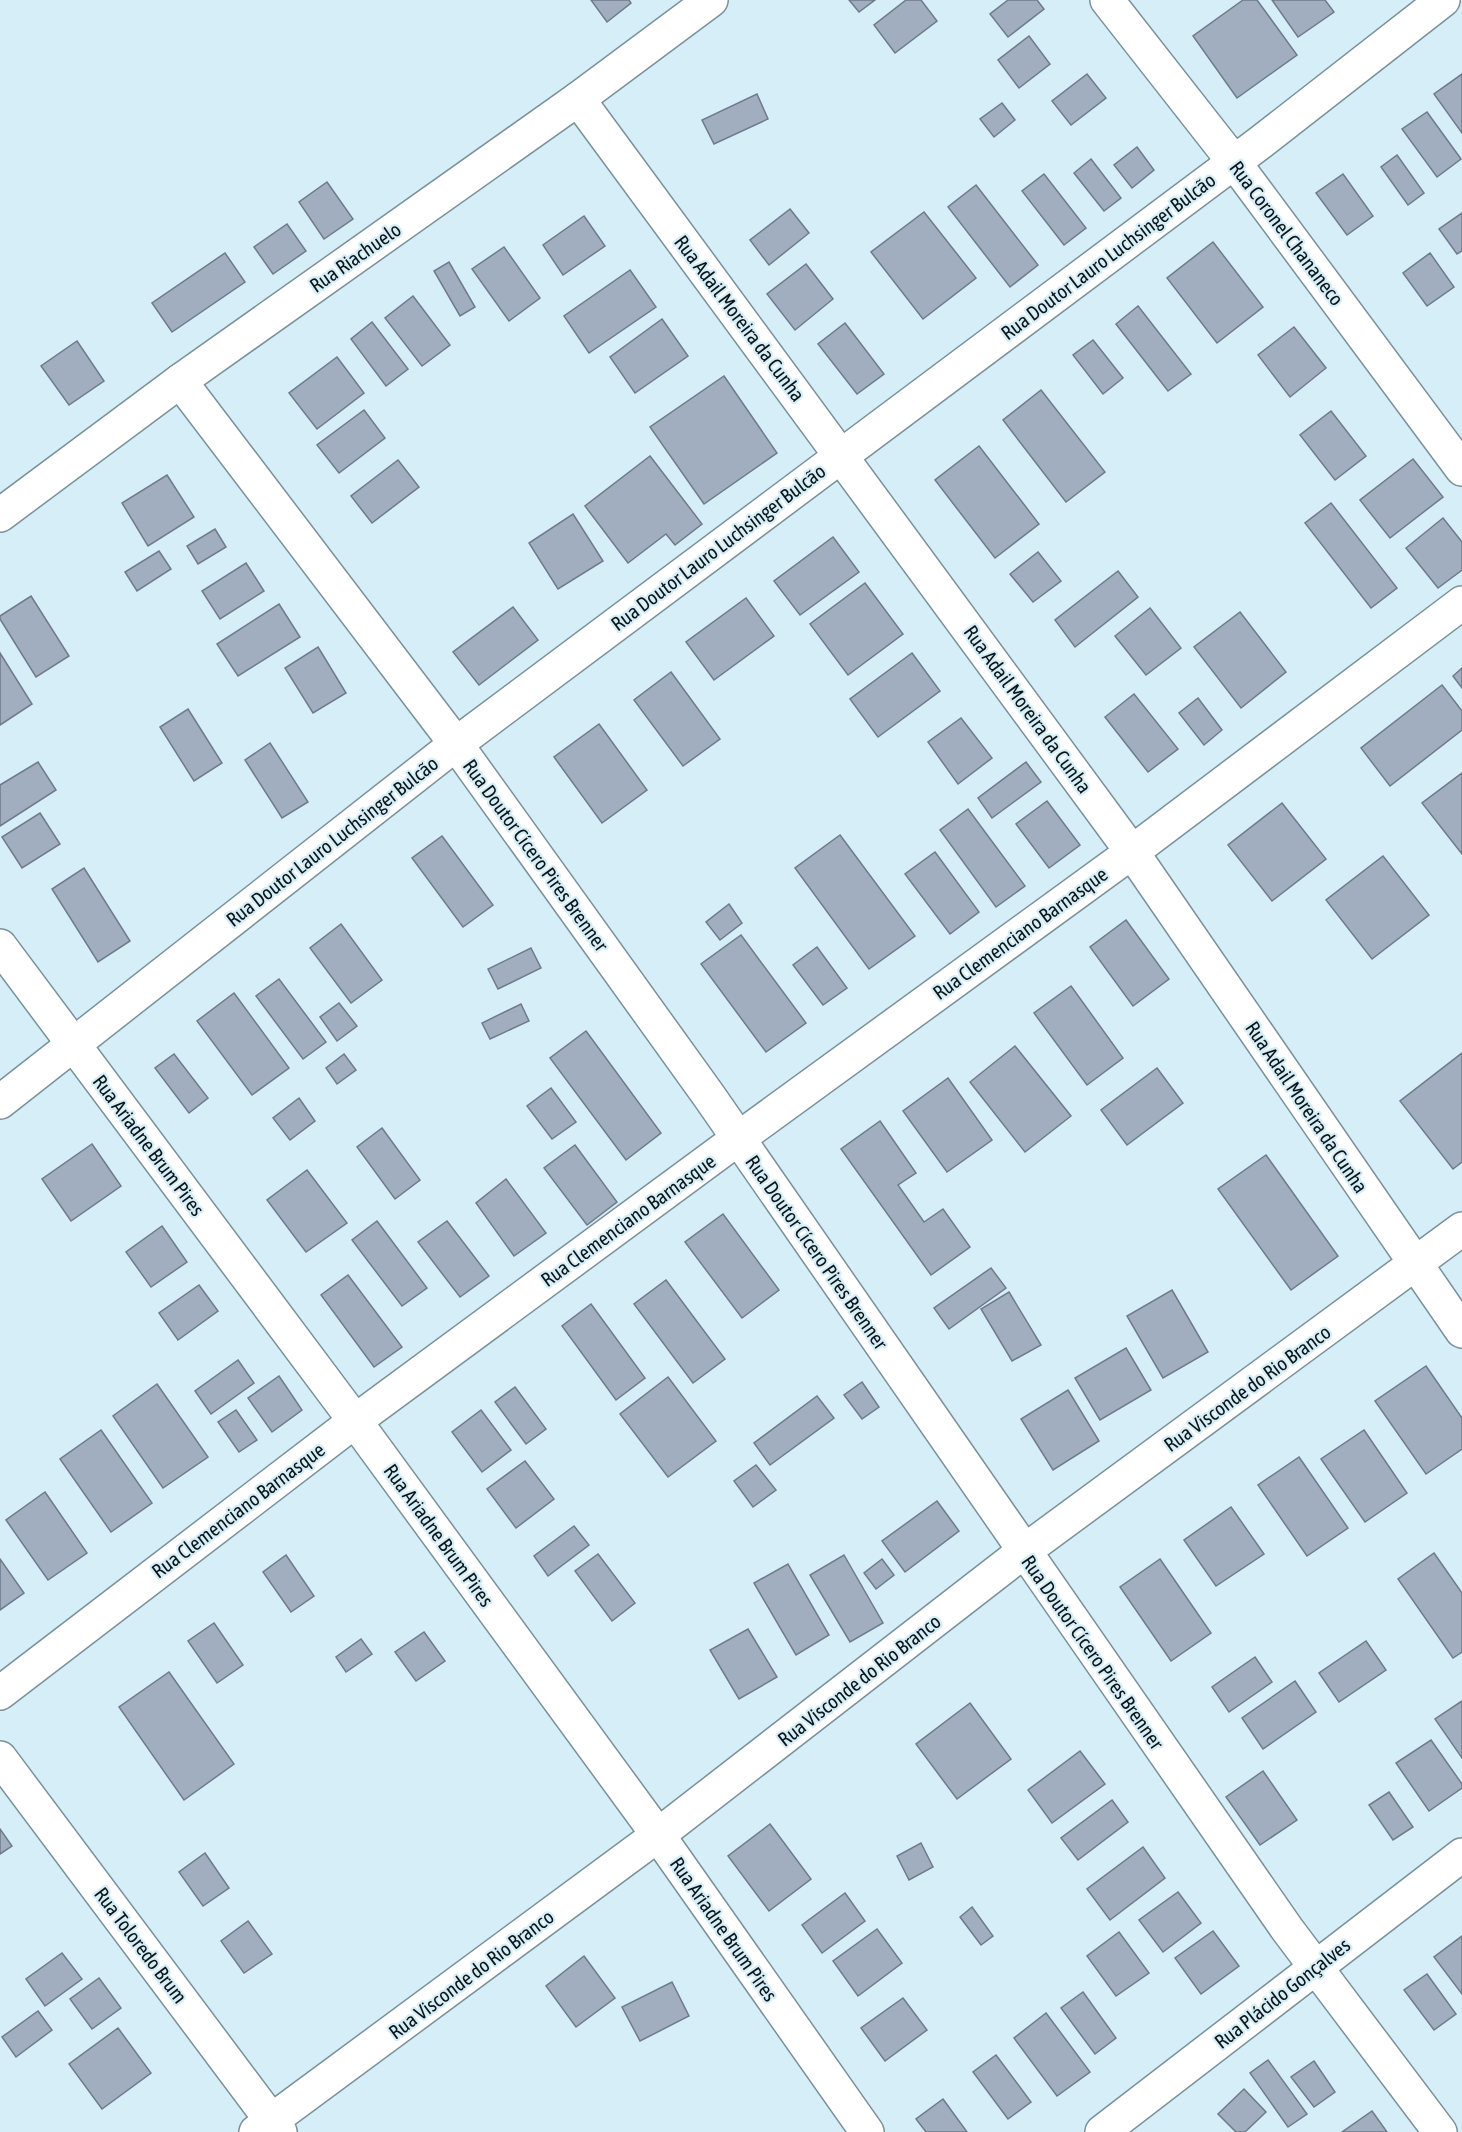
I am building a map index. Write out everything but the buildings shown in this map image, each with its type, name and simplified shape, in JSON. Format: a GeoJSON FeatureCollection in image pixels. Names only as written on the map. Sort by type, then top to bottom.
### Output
{"type":"FeatureCollection","features":[{"type":"Feature","properties":{"kind":"street","name":"Rua Riachuelo"},"geometry":{"type":"LineString","coordinates":[[0,515],[180,381],[578,99],[711,0]]}},
{"type":"Feature","properties":{"kind":"street","name":"Rua Coronel Chananeco"},"geometry":{"type":"LineString","coordinates":[[1107,0],[1234,162],[1462,469]]}},
{"type":"Feature","properties":{"kind":"street","name":"Rua Doutor Lauro Luchsinger Bulcão"},"geometry":{"type":"LineString","coordinates":[[0,1102],[456,744],[1234,162],[1443,0]]}},
{"type":"Feature","properties":{"kind":"street","name":"Rua Adail Moreira da Cunha"},"geometry":{"type":"LineString","coordinates":[[578,99],[1132,852],[1462,1331]]}},
{"type":"Feature","properties":{"kind":"street","name":"Rua Doutor Cícero Pires Brenner"},"geometry":{"type":"LineString","coordinates":[[180,381],[456,744],[739,1138],[1023,1552],[1315,1968],[1440,2132]]}},
{"type":"Feature","properties":{"kind":"street","name":"Rua Clemenciano Barnasque"},"geometry":{"type":"LineString","coordinates":[[0,1693],[355,1421],[1132,852],[1462,603]]}},
{"type":"Feature","properties":{"kind":"street","name":"Rua Ariadne Brum Pires"},"geometry":{"type":"LineString","coordinates":[[0,946],[355,1421],[658,1835],[867,2132]]}},
{"type":"Feature","properties":{"kind":"street","name":"Rua Visconde do Rio Branco"},"geometry":{"type":"LineString","coordinates":[[270,2128],[658,1835],[1023,1552],[1462,1229]]}},
{"type":"Feature","properties":{"kind":"street","name":"Rua Toloredo Brum"},"geometry":{"type":"LineString","coordinates":[[0,1758],[270,2128]]}},
{"type":"Feature","properties":{"kind":"street","name":"Rua Plácido Gonçalves"},"geometry":{"type":"LineString","coordinates":[[1102,2132],[1462,1855]]}}]}
